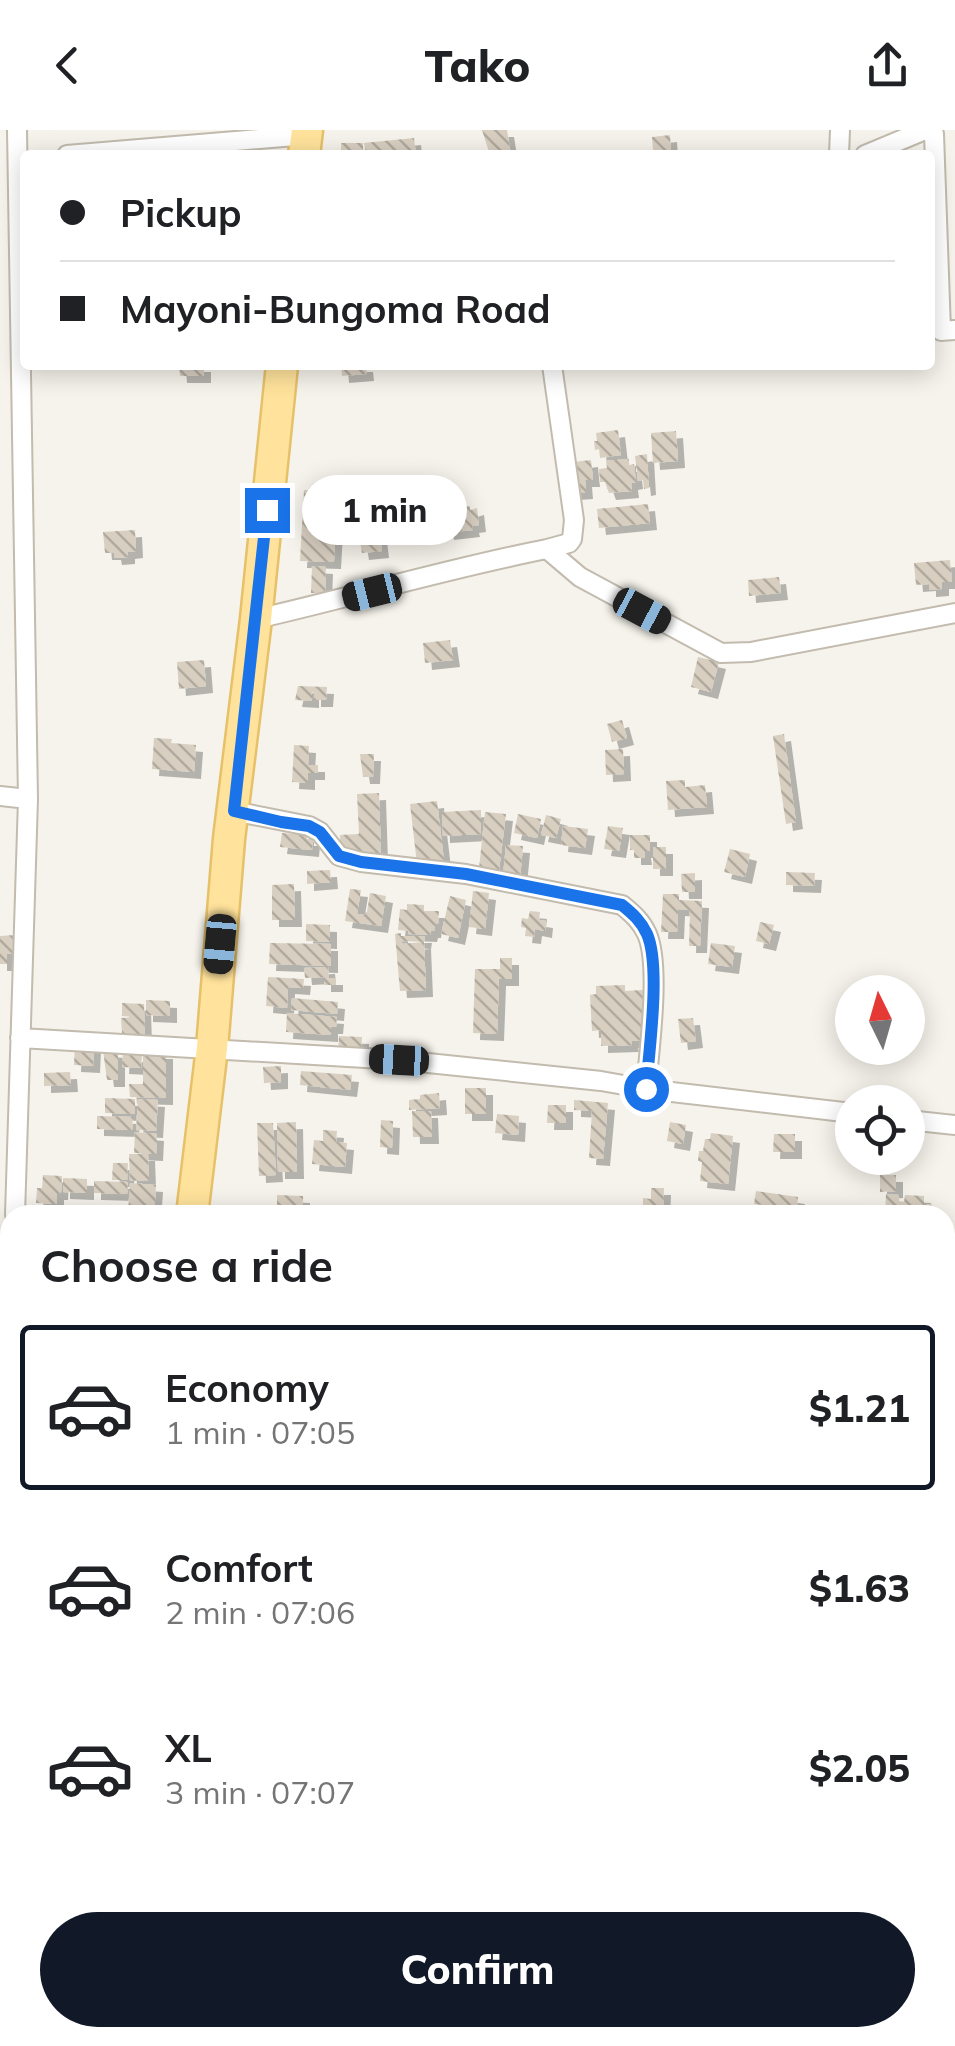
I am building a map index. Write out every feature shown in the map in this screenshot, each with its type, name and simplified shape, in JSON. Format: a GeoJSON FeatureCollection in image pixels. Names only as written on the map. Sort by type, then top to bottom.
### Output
{"type":"FeatureCollection","features":[{"type":"Feature","properties":{"kind":"main road"},"geometry":{"type":"LineString","coordinates":[[193,1205],[281,370]]}},
{"type":"Feature","properties":{"kind":"street"},"geometry":{"type":"LineString","coordinates":[[878,150],[928,130]]}},
{"type":"Feature","properties":{"kind":"street"},"geometry":{"type":"LineString","coordinates":[[147,150],[306,140]]}},
{"type":"Feature","properties":{"kind":"street"},"geometry":{"type":"LineString","coordinates":[[935,162],[941,331],[955,330]]}},
{"type":"Feature","properties":{"kind":"street"},"geometry":{"type":"LineString","coordinates":[[15,1205],[28,798],[23,370]]}},
{"type":"Feature","properties":{"kind":"street"},"geometry":{"type":"LineString","coordinates":[[256,618],[568,543],[574,520],[553,370]]}},
{"type":"Feature","properties":{"kind":"street"},"geometry":{"type":"LineString","coordinates":[[547,548],[580,577],[721,653],[751,652],[955,613]]}},
{"type":"Feature","properties":{"kind":"street"},"geometry":{"type":"LineString","coordinates":[[0,796],[28,798]]}},
{"type":"Feature","properties":{"kind":"street"},"geometry":{"type":"LineString","coordinates":[[234,811],[309,826],[320,832],[339,856],[361,862],[466,874],[622,905],[638,918],[654,957],[646,1089]]}},
{"type":"Feature","properties":{"kind":"street"},"geometry":{"type":"LineString","coordinates":[[20,1038],[399,1060],[602,1081],[835,1112]]}},
{"type":"Feature","properties":{"kind":"street"},"geometry":{"type":"LineString","coordinates":[[925,1122],[955,1126]]}},
{"type":"Feature","properties":{"kind":"building"},"geometry":{"type":"Polygon","coordinates":[[[482,130],[507,130],[510,150],[488,150],[482,130]]]}},
{"type":"Feature","properties":{"kind":"building"},"geometry":{"type":"Polygon","coordinates":[[[670,135],[671,150],[653,150],[652,137],[670,135]]]}},
{"type":"Feature","properties":{"kind":"building"},"geometry":{"type":"Polygon","coordinates":[[[414,138],[415,150],[365,150],[364,143],[414,138]]]}},
{"type":"Feature","properties":{"kind":"building"},"geometry":{"type":"Polygon","coordinates":[[[341,143],[363,143],[363,150],[341,150],[341,143]]]}},
{"type":"Feature","properties":{"kind":"building"},"geometry":{"type":"Polygon","coordinates":[[[179,370],[204,370],[204,376],[180,376],[179,370]]]}},
{"type":"Feature","properties":{"kind":"building"},"geometry":{"type":"Polygon","coordinates":[[[341,370],[367,370],[367,374],[342,376],[341,370]]]}},
{"type":"Feature","properties":{"kind":"building"},"geometry":{"type":"Polygon","coordinates":[[[618,430],[621,455],[600,458],[599,449],[595,450],[596,433],[618,430]]]}},
{"type":"Feature","properties":{"kind":"building"},"geometry":{"type":"Polygon","coordinates":[[[676,431],[678,461],[653,463],[651,433],[676,431]]]}},
{"type":"Feature","properties":{"kind":"building"},"geometry":{"type":"Polygon","coordinates":[[[647,454],[649,488],[644,489],[643,480],[638,481],[635,456],[647,454]]]}},
{"type":"Feature","properties":{"kind":"building"},"geometry":{"type":"Polygon","coordinates":[[[629,459],[629,465],[634,464],[636,482],[631,483],[632,491],[609,493],[605,482],[600,482],[599,469],[607,468],[606,461],[629,459]]]}},
{"type":"Feature","properties":{"kind":"building"},"geometry":{"type":"Polygon","coordinates":[[[591,460],[593,480],[585,480],[586,492],[572,493],[574,462],[591,460]]]}},
{"type":"Feature","properties":{"kind":"building"},"geometry":{"type":"Polygon","coordinates":[[[304,490],[338,492],[334,562],[300,561],[304,490]]]}},
{"type":"Feature","properties":{"kind":"building"},"geometry":{"type":"Polygon","coordinates":[[[648,504],[650,523],[599,528],[597,509],[648,504]]]}},
{"type":"Feature","properties":{"kind":"building"},"geometry":{"type":"Polygon","coordinates":[[[470,506],[470,510],[477,508],[479,525],[472,526],[473,530],[447,533],[448,509],[470,506]]]}},
{"type":"Feature","properties":{"kind":"building"},"geometry":{"type":"Polygon","coordinates":[[[379,526],[382,551],[362,553],[358,529],[379,526]]]}},
{"type":"Feature","properties":{"kind":"building"},"geometry":{"type":"Polygon","coordinates":[[[135,530],[136,551],[128,552],[128,557],[115,558],[114,553],[105,553],[103,532],[135,530]]]}},
{"type":"Feature","properties":{"kind":"building"},"geometry":{"type":"Polygon","coordinates":[[[950,560],[952,582],[942,582],[942,589],[916,585],[914,563],[950,560]]]}},
{"type":"Feature","properties":{"kind":"building"},"geometry":{"type":"Polygon","coordinates":[[[312,566],[326,567],[325,593],[311,593],[312,566]]]}},
{"type":"Feature","properties":{"kind":"building"},"geometry":{"type":"Polygon","coordinates":[[[779,577],[781,593],[749,596],[748,580],[779,577]]]}},
{"type":"Feature","properties":{"kind":"building"},"geometry":{"type":"Polygon","coordinates":[[[450,640],[453,660],[425,663],[423,643],[450,640]]]}},
{"type":"Feature","properties":{"kind":"building"},"geometry":{"type":"Polygon","coordinates":[[[698,657],[719,662],[711,692],[691,687],[698,657]]]}},
{"type":"Feature","properties":{"kind":"building"},"geometry":{"type":"Polygon","coordinates":[[[204,660],[206,686],[179,689],[177,662],[204,660]]]}},
{"type":"Feature","properties":{"kind":"building"},"geometry":{"type":"Polygon","coordinates":[[[298,686],[327,687],[326,700],[314,700],[312,692],[312,701],[295,700],[298,686]]]}},
{"type":"Feature","properties":{"kind":"building"},"geometry":{"type":"Polygon","coordinates":[[[622,720],[627,738],[612,742],[607,724],[622,720]]]}},
{"type":"Feature","properties":{"kind":"building"},"geometry":{"type":"Polygon","coordinates":[[[784,734],[796,822],[786,824],[773,736],[784,734]]]}},
{"type":"Feature","properties":{"kind":"building"},"geometry":{"type":"Polygon","coordinates":[[[154,738],[196,745],[194,772],[152,769],[154,738]]]}},
{"type":"Feature","properties":{"kind":"building"},"geometry":{"type":"Polygon","coordinates":[[[294,745],[309,746],[308,765],[318,765],[318,773],[308,773],[308,783],[292,782],[294,745]]]}},
{"type":"Feature","properties":{"kind":"building"},"geometry":{"type":"Polygon","coordinates":[[[623,749],[624,774],[606,775],[605,750],[623,749]]]}},
{"type":"Feature","properties":{"kind":"building"},"geometry":{"type":"Polygon","coordinates":[[[360,754],[374,754],[373,777],[363,777],[360,754]]]}},
{"type":"Feature","properties":{"kind":"building"},"geometry":{"type":"Polygon","coordinates":[[[685,780],[685,787],[705,785],[707,807],[668,810],[666,781],[685,780]]]}},
{"type":"Feature","properties":{"kind":"building"},"geometry":{"type":"Polygon","coordinates":[[[379,793],[381,855],[341,855],[340,835],[359,834],[357,794],[379,793]]]}},
{"type":"Feature","properties":{"kind":"building"},"geometry":{"type":"Polygon","coordinates":[[[437,801],[444,861],[417,864],[410,804],[437,801]]]}},
{"type":"Feature","properties":{"kind":"building"},"geometry":{"type":"Polygon","coordinates":[[[481,810],[481,834],[443,836],[442,812],[481,810]]]}},
{"type":"Feature","properties":{"kind":"building"},"geometry":{"type":"Polygon","coordinates":[[[485,812],[506,814],[499,870],[479,868],[485,812]]]}},
{"type":"Feature","properties":{"kind":"building"},"geometry":{"type":"Polygon","coordinates":[[[518,814],[541,819],[537,838],[514,833],[518,814]]]}},
{"type":"Feature","properties":{"kind":"building"},"geometry":{"type":"Polygon","coordinates":[[[546,815],[561,819],[556,838],[541,835],[546,815]]]}},
{"type":"Feature","properties":{"kind":"building"},"geometry":{"type":"Polygon","coordinates":[[[563,826],[588,829],[585,848],[561,845],[563,826]]]}},
{"type":"Feature","properties":{"kind":"building"},"geometry":{"type":"Polygon","coordinates":[[[608,826],[623,828],[619,851],[604,849],[608,826]]]}},
{"type":"Feature","properties":{"kind":"building"},"geometry":{"type":"Polygon","coordinates":[[[282,833],[307,835],[307,839],[313,839],[312,850],[280,847],[282,833]]]}},
{"type":"Feature","properties":{"kind":"building"},"geometry":{"type":"Polygon","coordinates":[[[630,835],[650,835],[650,851],[644,851],[645,858],[634,858],[630,835]]]}},
{"type":"Feature","properties":{"kind":"building"},"geometry":{"type":"Polygon","coordinates":[[[506,845],[523,846],[520,878],[503,876],[506,845]]]}},
{"type":"Feature","properties":{"kind":"building"},"geometry":{"type":"Polygon","coordinates":[[[653,847],[666,847],[666,869],[653,869],[653,847]]]}},
{"type":"Feature","properties":{"kind":"building"},"geometry":{"type":"Polygon","coordinates":[[[730,849],[750,854],[745,877],[724,872],[730,849]]]}},
{"type":"Feature","properties":{"kind":"building"},"geometry":{"type":"Polygon","coordinates":[[[330,870],[331,882],[307,884],[307,871],[330,870]]]}},
{"type":"Feature","properties":{"kind":"building"},"geometry":{"type":"Polygon","coordinates":[[[786,872],[815,873],[814,886],[786,885],[786,872]]]}},
{"type":"Feature","properties":{"kind":"building"},"geometry":{"type":"Polygon","coordinates":[[[695,873],[695,892],[682,892],[681,874],[695,873]]]}},
{"type":"Feature","properties":{"kind":"building"},"geometry":{"type":"Polygon","coordinates":[[[294,884],[295,920],[272,920],[272,885],[294,884]]]}},
{"type":"Feature","properties":{"kind":"building"},"geometry":{"type":"Polygon","coordinates":[[[350,889],[361,890],[357,914],[367,912],[370,893],[386,896],[381,926],[345,921],[350,889]]]}},
{"type":"Feature","properties":{"kind":"building"},"geometry":{"type":"Polygon","coordinates":[[[473,891],[489,893],[485,929],[469,927],[473,891]]]}},
{"type":"Feature","properties":{"kind":"building"},"geometry":{"type":"Polygon","coordinates":[[[663,894],[679,894],[679,900],[702,901],[700,946],[689,946],[690,910],[678,909],[677,932],[661,932],[663,894]]]}},
{"type":"Feature","properties":{"kind":"building"},"geometry":{"type":"Polygon","coordinates":[[[450,896],[466,900],[458,938],[441,934],[450,896]]]}},
{"type":"Feature","properties":{"kind":"building"},"geometry":{"type":"Polygon","coordinates":[[[407,904],[424,905],[424,911],[439,911],[438,924],[430,935],[398,930],[400,909],[407,910],[407,904]]]}},
{"type":"Feature","properties":{"kind":"building"},"geometry":{"type":"Polygon","coordinates":[[[530,911],[540,912],[539,920],[546,921],[545,931],[535,929],[534,937],[525,936],[526,928],[521,927],[522,918],[528,919],[530,911]]]}},
{"type":"Feature","properties":{"kind":"building"},"geometry":{"type":"Polygon","coordinates":[[[760,922],[774,925],[769,944],[756,941],[760,922]]]}},
{"type":"Feature","properties":{"kind":"building"},"geometry":{"type":"Polygon","coordinates":[[[306,924],[330,925],[330,942],[306,941],[306,924]]]}},
{"type":"Feature","properties":{"kind":"building"},"geometry":{"type":"Polygon","coordinates":[[[395,934],[425,936],[426,990],[400,991],[395,934]]]}},
{"type":"Feature","properties":{"kind":"building"},"geometry":{"type":"Polygon","coordinates":[[[15,935],[16,954],[7,954],[7,964],[0,964],[0,936],[15,935]]]}},
{"type":"Feature","properties":{"kind":"building"},"geometry":{"type":"Polygon","coordinates":[[[270,943],[331,944],[331,966],[269,964],[270,943]]]}},
{"type":"Feature","properties":{"kind":"building"},"geometry":{"type":"Polygon","coordinates":[[[711,943],[735,946],[732,967],[708,964],[711,943]]]}},
{"type":"Feature","properties":{"kind":"building"},"geometry":{"type":"Polygon","coordinates":[[[500,958],[512,958],[512,979],[499,979],[497,1034],[473,1033],[475,969],[500,969],[500,958]]]}},
{"type":"Feature","properties":{"kind":"building"},"geometry":{"type":"Polygon","coordinates":[[[328,967],[329,978],[336,978],[336,985],[324,985],[324,977],[305,978],[304,968],[328,967]]]}},
{"type":"Feature","properties":{"kind":"building"},"geometry":{"type":"Polygon","coordinates":[[[268,977],[304,979],[303,988],[288,987],[287,1008],[266,1006],[268,977]]]}},
{"type":"Feature","properties":{"kind":"building"},"geometry":{"type":"Polygon","coordinates":[[[625,985],[625,991],[643,990],[645,1040],[631,1041],[632,1045],[601,1046],[601,1030],[592,1031],[590,995],[596,994],[596,986],[625,985]]]}},
{"type":"Feature","properties":{"kind":"building"},"geometry":{"type":"Polygon","coordinates":[[[292,998],[338,1002],[337,1014],[291,1010],[292,998]]]}},
{"type":"Feature","properties":{"kind":"building"},"geometry":{"type":"Polygon","coordinates":[[[146,1000],[170,1001],[170,1016],[146,1015],[146,1000]]]}},
{"type":"Feature","properties":{"kind":"building"},"geometry":{"type":"Polygon","coordinates":[[[122,1003],[144,1004],[145,1037],[117,1039],[116,1034],[122,1033],[121,1018],[137,1017],[122,1016],[122,1003]]]}},
{"type":"Feature","properties":{"kind":"building"},"geometry":{"type":"Polygon","coordinates":[[[287,1013],[337,1017],[336,1027],[331,1027],[331,1035],[286,1032],[287,1013]]]}},
{"type":"Feature","properties":{"kind":"building"},"geometry":{"type":"Polygon","coordinates":[[[693,1018],[696,1041],[681,1043],[678,1019],[693,1018]]]}},
{"type":"Feature","properties":{"kind":"building"},"geometry":{"type":"Polygon","coordinates":[[[339,1036],[362,1037],[361,1054],[338,1053],[339,1036]]]}},
{"type":"Feature","properties":{"kind":"building"},"geometry":{"type":"Polygon","coordinates":[[[75,1044],[94,1045],[93,1066],[74,1065],[75,1044]]]}},
{"type":"Feature","properties":{"kind":"building"},"geometry":{"type":"Polygon","coordinates":[[[103,1050],[118,1051],[118,1080],[107,1080],[103,1050]]]}},
{"type":"Feature","properties":{"kind":"building"},"geometry":{"type":"Polygon","coordinates":[[[123,1051],[142,1056],[141,1068],[122,1067],[123,1051]]]}},
{"type":"Feature","properties":{"kind":"building"},"geometry":{"type":"Polygon","coordinates":[[[143,1052],[166,1052],[166,1098],[130,1097],[129,1084],[143,1084],[143,1052]]]}},
{"type":"Feature","properties":{"kind":"building"},"geometry":{"type":"Polygon","coordinates":[[[281,1066],[281,1082],[264,1083],[263,1067],[281,1066]]]}},
{"type":"Feature","properties":{"kind":"building"},"geometry":{"type":"Polygon","coordinates":[[[301,1071],[352,1075],[350,1090],[300,1085],[301,1071]]]}},
{"type":"Feature","properties":{"kind":"building"},"geometry":{"type":"Polygon","coordinates":[[[70,1072],[71,1085],[44,1086],[44,1073],[70,1072]]]}},
{"type":"Feature","properties":{"kind":"building"},"geometry":{"type":"Polygon","coordinates":[[[465,1088],[486,1088],[486,1114],[465,1114],[465,1088]]]}},
{"type":"Feature","properties":{"kind":"building"},"geometry":{"type":"Polygon","coordinates":[[[439,1093],[440,1108],[409,1110],[409,1100],[439,1093]]]}},
{"type":"Feature","properties":{"kind":"building"},"geometry":{"type":"Polygon","coordinates":[[[105,1098],[135,1099],[135,1114],[105,1113],[105,1098]]]}},
{"type":"Feature","properties":{"kind":"building"},"geometry":{"type":"Polygon","coordinates":[[[138,1099],[158,1100],[156,1131],[136,1130],[138,1099]]]}},
{"type":"Feature","properties":{"kind":"building"},"geometry":{"type":"Polygon","coordinates":[[[574,1100],[608,1103],[603,1159],[589,1158],[592,1111],[574,1110],[574,1100]]]}},
{"type":"Feature","properties":{"kind":"building"},"geometry":{"type":"Polygon","coordinates":[[[548,1105],[566,1105],[566,1123],[547,1123],[548,1105]]]}},
{"type":"Feature","properties":{"kind":"building"},"geometry":{"type":"Polygon","coordinates":[[[412,1111],[431,1111],[432,1137],[413,1137],[412,1111]]]}},
{"type":"Feature","properties":{"kind":"building"},"geometry":{"type":"Polygon","coordinates":[[[497,1114],[519,1116],[518,1135],[495,1133],[497,1114]]]}},
{"type":"Feature","properties":{"kind":"building"},"geometry":{"type":"Polygon","coordinates":[[[97,1116],[133,1117],[132,1130],[97,1129],[97,1116]]]}},
{"type":"Feature","properties":{"kind":"building"},"geometry":{"type":"Polygon","coordinates":[[[381,1120],[393,1121],[392,1148],[380,1147],[381,1120]]]}},
{"type":"Feature","properties":{"kind":"building"},"geometry":{"type":"Polygon","coordinates":[[[296,1122],[297,1172],[278,1172],[277,1123],[296,1122]]]}},
{"type":"Feature","properties":{"kind":"building"},"geometry":{"type":"Polygon","coordinates":[[[670,1122],[686,1125],[683,1144],[667,1141],[670,1122]]]}},
{"type":"Feature","properties":{"kind":"building"},"geometry":{"type":"Polygon","coordinates":[[[257,1123],[273,1123],[276,1175],[259,1176],[257,1123]]]}},
{"type":"Feature","properties":{"kind":"building"},"geometry":{"type":"Polygon","coordinates":[[[323,1130],[337,1131],[336,1142],[347,1143],[345,1167],[312,1164],[314,1140],[323,1141],[323,1130]]]}},
{"type":"Feature","properties":{"kind":"building"},"geometry":{"type":"Polygon","coordinates":[[[135,1132],[157,1134],[156,1154],[134,1153],[135,1132]]]}},
{"type":"Feature","properties":{"kind":"building"},"geometry":{"type":"Polygon","coordinates":[[[711,1133],[733,1136],[728,1184],[700,1181],[699,1151],[703,1151],[705,1139],[710,1139],[711,1133]]]}},
{"type":"Feature","properties":{"kind":"building"},"geometry":{"type":"Polygon","coordinates":[[[774,1134],[795,1134],[795,1152],[773,1152],[774,1134]]]}},
{"type":"Feature","properties":{"kind":"building"},"geometry":{"type":"Polygon","coordinates":[[[129,1154],[148,1154],[149,1180],[130,1181],[129,1154]]]}},
{"type":"Feature","properties":{"kind":"building"},"geometry":{"type":"Polygon","coordinates":[[[113,1163],[128,1163],[127,1180],[112,1180],[113,1163]]]}},
{"type":"Feature","properties":{"kind":"building"},"geometry":{"type":"Polygon","coordinates":[[[43,1175],[62,1176],[57,1204],[36,1203],[43,1175]]]}},
{"type":"Feature","properties":{"kind":"building"},"geometry":{"type":"Polygon","coordinates":[[[880,1175],[896,1175],[896,1191],[880,1192],[880,1175]]]}},
{"type":"Feature","properties":{"kind":"building"},"geometry":{"type":"Polygon","coordinates":[[[63,1178],[87,1179],[87,1193],[63,1192],[63,1178]]]}},
{"type":"Feature","properties":{"kind":"building"},"geometry":{"type":"Polygon","coordinates":[[[94,1181],[128,1182],[127,1194],[94,1193],[94,1181]]]}},
{"type":"Feature","properties":{"kind":"building"},"geometry":{"type":"Polygon","coordinates":[[[130,1183],[156,1185],[155,1205],[128,1205],[130,1183]]]}},
{"type":"Feature","properties":{"kind":"building"},"geometry":{"type":"Polygon","coordinates":[[[651,1188],[664,1188],[663,1205],[643,1205],[643,1198],[651,1199],[651,1188]]]}},
{"type":"Feature","properties":{"kind":"building"},"geometry":{"type":"Polygon","coordinates":[[[756,1191],[798,1197],[797,1205],[754,1204],[756,1191]]]}},
{"type":"Feature","properties":{"kind":"building"},"geometry":{"type":"Polygon","coordinates":[[[886,1194],[899,1195],[899,1202],[904,1202],[905,1195],[924,1196],[924,1204],[932,1204],[932,1205],[885,1205],[886,1194]]]}},
{"type":"Feature","properties":{"kind":"building"},"geometry":{"type":"Polygon","coordinates":[[[277,1195],[303,1196],[303,1205],[277,1205],[277,1195]]]}},
{"type":"Feature","properties":{"kind":"route"},"geometry":{"type":"LineString","coordinates":[[267,510],[234,811],[309,826],[320,832],[339,856],[361,862],[466,874],[622,905],[638,918],[654,957],[646,1089]]}}]}
